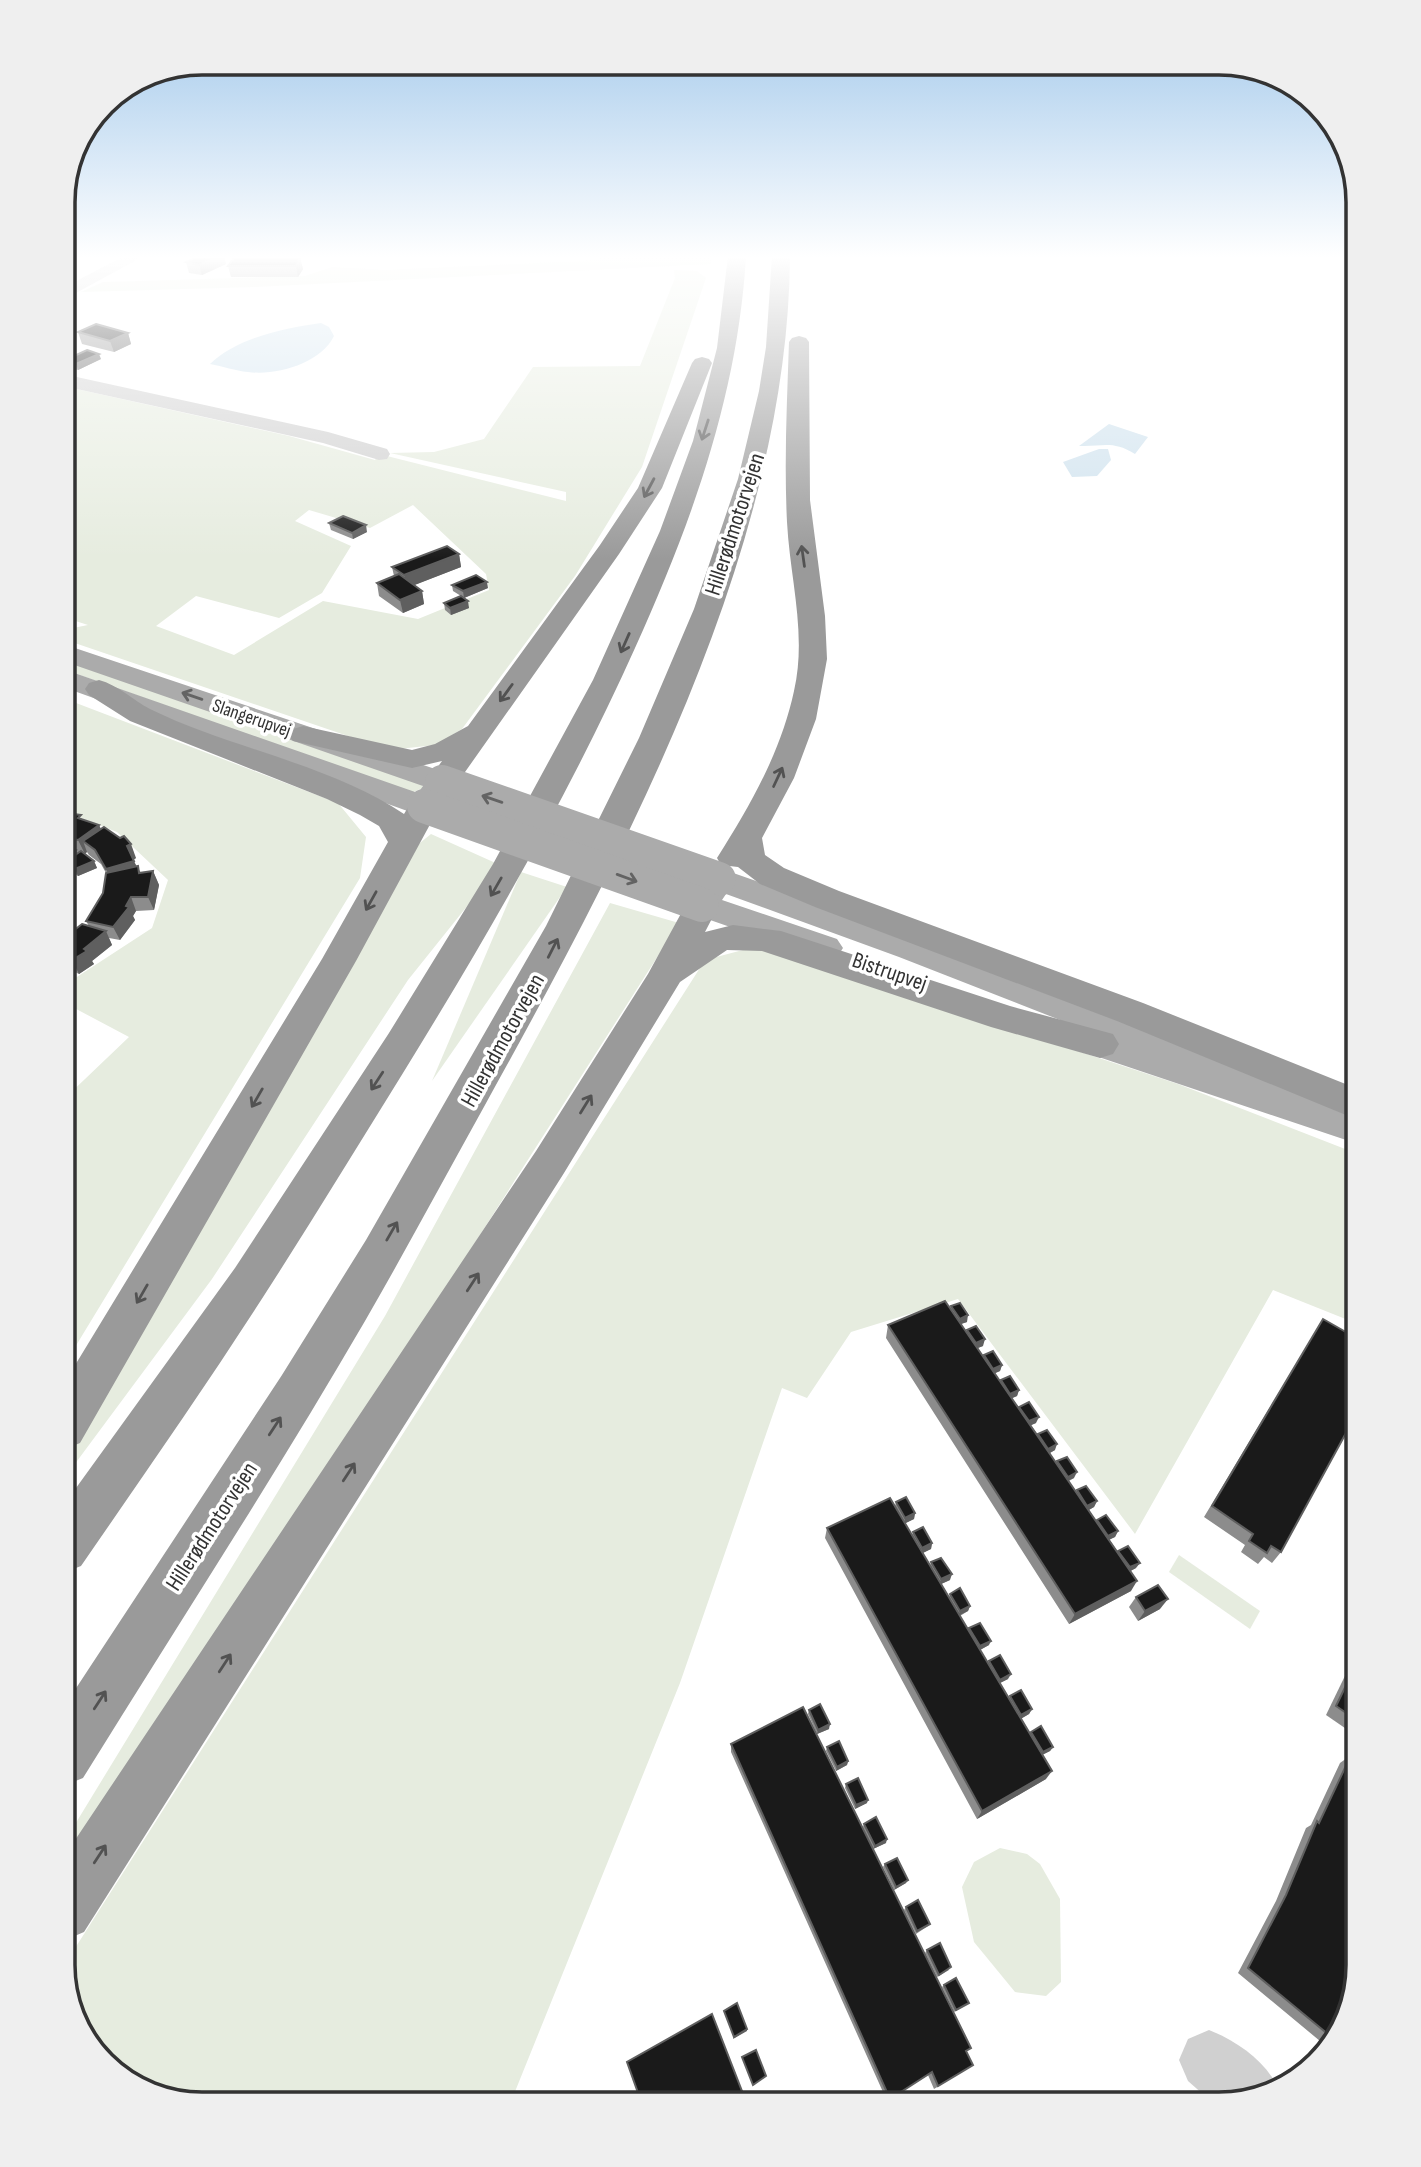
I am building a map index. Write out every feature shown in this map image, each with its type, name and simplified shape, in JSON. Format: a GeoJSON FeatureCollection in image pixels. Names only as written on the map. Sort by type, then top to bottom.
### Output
{"type":"FeatureCollection","features":[{"type":"Feature","properties":{"kind":"highway"},"geometry":{"type":"LineString","coordinates":[[75,1407],[338,961],[403,841],[433,794],[610,549],[650,488],[704,357]]}},
{"type":"Feature","properties":{"kind":"highway"},"geometry":{"type":"LineString","coordinates":[[75,1531],[241,1294],[447,972],[551,791],[613,669],[672,536],[721,382],[725,357]]}},
{"type":"Feature","properties":{"kind":"highway","name":"Hillerødmotorvejen"},"geometry":{"type":"LineString","coordinates":[[75,1739],[333,1334],[531,991],[621,814],[679,684],[733,539],[758,453],[773,384],[776,357]]}},
{"type":"Feature","properties":{"kind":"highway"},"geometry":{"type":"LineString","coordinates":[[75,1893],[543,1174],[664,978],[710,892],[746,838],[778,778],[807,702],[813,660],[813,630],[799,525],[799,357]]}},
{"type":"Feature","properties":{"kind":"highway"},"geometry":{"type":"LineString","coordinates":[[99,689],[140,715],[338,792],[371,808],[392,820],[403,841]]}},
{"type":"Feature","properties":{"kind":"highway"},"geometry":{"type":"LineString","coordinates":[[303,735],[412,759],[444,751],[478,730]]}},
{"type":"Feature","properties":{"kind":"highway"},"geometry":{"type":"LineString","coordinates":[[746,838],[749,859],[772,876],[827,900],[1130,1012],[1346,1100]]}},
{"type":"Feature","properties":{"kind":"highway"},"geometry":{"type":"LineString","coordinates":[[664,978],[706,944],[725,936],[751,937],[781,943],[1004,1018],[1100,1044]]}},
{"type":"Feature","properties":{"kind":"main road","name":"Slangerupvej"},"geometry":{"type":"LineString","coordinates":[[76,656],[303,735],[433,794]]}},
{"type":"Feature","properties":{"kind":"main road","name":"Slangerupvej"},"geometry":{"type":"LineString","coordinates":[[76,681],[433,794]]}},
{"type":"Feature","properties":{"kind":"main road","name":"Bistrupvej"},"geometry":{"type":"LineString","coordinates":[[433,794],[710,892],[1100,1044],[1346,1125]]}},
{"type":"Feature","properties":{"kind":"main road","name":"Bistrupvej"},"geometry":{"type":"LineString","coordinates":[[710,892],[911,948],[1346,1117]]}},
{"type":"Feature","properties":{"kind":"street"},"geometry":{"type":"LineString","coordinates":[[76,383],[328,438],[369,451]]}},
{"type":"Feature","properties":{"kind":"shaded area"},"geometry":{"type":"Polygon","coordinates":[[[644,357],[679,357],[642,467],[575,576],[462,729],[436,745],[389,750],[76,643],[76,627],[88,625],[76,621],[76,389],[289,436],[375,460],[379,454],[566,501],[566,492],[390,453],[434,452],[484,439],[533,367],[640,366],[644,357]],[[413,505],[370,528],[309,510],[295,521],[351,546],[322,593],[279,618],[196,596],[156,626],[234,655],[323,601],[418,619],[489,590],[486,574],[413,505]]]}},
{"type":"Feature","properties":{"kind":"shaded area"},"geometry":{"type":"Polygon","coordinates":[[[76,664],[422,784],[423,788],[411,793],[76,674],[76,664]]]}},
{"type":"Feature","properties":{"kind":"shaded area"},"geometry":{"type":"Polygon","coordinates":[[[76,703],[338,803],[366,837],[360,878],[75,1347],[75,1088],[129,1037],[76,1009],[76,978],[152,928],[168,880],[117,832],[76,816],[76,703]]]}},
{"type":"Feature","properties":{"kind":"shaded area"},"geometry":{"type":"Polygon","coordinates":[[[431,834],[500,865],[408,980],[212,1279],[75,1463],[75,1433],[173,1275],[410,851],[431,834]]]}},
{"type":"Feature","properties":{"kind":"shaded area"},"geometry":{"type":"Polygon","coordinates":[[[521,872],[567,887],[432,1081],[521,872]]]}},
{"type":"Feature","properties":{"kind":"shaded area"},"geometry":{"type":"Polygon","coordinates":[[[610,903],[679,923],[397,1365],[75,1850],[75,1824],[385,1316],[610,903]]]}},
{"type":"Feature","properties":{"kind":"shaded area"},"geometry":{"type":"Polygon","coordinates":[[[758,946],[1178,1084],[1346,1149],[1346,1319],[1273,1290],[1135,1534],[958,1299],[851,1332],[807,1398],[782,1388],[680,1683],[515,2091],[194,2091],[161,2085],[146,2079],[112,2055],[92,2028],[76,1981],[75,1948],[705,960],[758,946]]]}},
{"type":"Feature","properties":{"kind":"shaded area"},"geometry":{"type":"Polygon","coordinates":[[[1179,1555],[1260,1611],[1250,1629],[1169,1572],[1179,1555]]]}},
{"type":"Feature","properties":{"kind":"shaded area"},"geometry":{"type":"Polygon","coordinates":[[[1000,1848],[1027,1854],[1040,1864],[1060,1899],[1061,1982],[1046,1996],[1015,1992],[974,1942],[962,1887],[974,1862],[1000,1848]]]}},
{"type":"Feature","properties":{"kind":"water"},"geometry":{"type":"Polygon","coordinates":[[[218,357],[314,357],[297,366],[259,373],[210,364],[218,357]]]}},
{"type":"Feature","properties":{"kind":"water"},"geometry":{"type":"Polygon","coordinates":[[[1109,424],[1148,437],[1135,454],[1107,445],[1079,446],[1109,424]]]}},
{"type":"Feature","properties":{"kind":"water"},"geometry":{"type":"Polygon","coordinates":[[[1099,449],[1108,449],[1111,460],[1097,476],[1072,477],[1063,462],[1099,449]]]}},
{"type":"Feature","properties":{"kind":"building"},"geometry":{"type":"Polygon","coordinates":[[[76,357],[92,357],[76,364],[76,357]]]}},
{"type":"Feature","properties":{"kind":"building"},"geometry":{"type":"Polygon","coordinates":[[[343,516],[366,525],[352,533],[329,523],[343,516]]]}},
{"type":"Feature","properties":{"kind":"building"},"geometry":{"type":"Polygon","coordinates":[[[447,546],[459,554],[404,575],[392,567],[447,546]]]}},
{"type":"Feature","properties":{"kind":"building"},"geometry":{"type":"Polygon","coordinates":[[[399,574],[422,591],[400,600],[377,583],[399,574]]]}},
{"type":"Feature","properties":{"kind":"building"},"geometry":{"type":"Polygon","coordinates":[[[476,575],[487,582],[463,591],[452,585],[476,575]]]}},
{"type":"Feature","properties":{"kind":"building"},"geometry":{"type":"Polygon","coordinates":[[[461,596],[468,601],[450,608],[444,603],[461,596]]]}},
{"type":"Feature","properties":{"kind":"building"},"geometry":{"type":"Polygon","coordinates":[[[76,814],[81,815],[78,818],[99,825],[76,840],[76,814]]]}},
{"type":"Feature","properties":{"kind":"building"},"geometry":{"type":"Polygon","coordinates":[[[104,827],[120,838],[124,836],[131,844],[127,846],[134,861],[106,869],[95,850],[83,841],[104,827]]]}},
{"type":"Feature","properties":{"kind":"building"},"geometry":{"type":"Polygon","coordinates":[[[81,851],[94,861],[76,869],[76,855],[81,851]]]}},
{"type":"Feature","properties":{"kind":"building"},"geometry":{"type":"Polygon","coordinates":[[[138,866],[139,873],[153,871],[148,897],[131,897],[126,906],[129,907],[113,927],[86,921],[103,893],[106,873],[138,866]]]}},
{"type":"Feature","properties":{"kind":"building"},"geometry":{"type":"Polygon","coordinates":[[[82,924],[106,931],[84,949],[87,951],[76,958],[76,929],[82,924]]]}},
{"type":"Feature","properties":{"kind":"building"},"geometry":{"type":"Polygon","coordinates":[[[945,1301],[1137,1581],[1075,1614],[888,1325],[945,1301]]]}},
{"type":"Feature","properties":{"kind":"building"},"geometry":{"type":"Polygon","coordinates":[[[960,1303],[968,1315],[960,1319],[951,1306],[960,1303]]]}},
{"type":"Feature","properties":{"kind":"building"},"geometry":{"type":"Polygon","coordinates":[[[1323,1319],[1346,1332],[1346,1433],[1281,1552],[1271,1546],[1267,1553],[1249,1541],[1253,1534],[1212,1506],[1323,1319]]]}},
{"type":"Feature","properties":{"kind":"building"},"geometry":{"type":"Polygon","coordinates":[[[976,1326],[985,1339],[976,1343],[967,1330],[976,1326]]]}},
{"type":"Feature","properties":{"kind":"building"},"geometry":{"type":"Polygon","coordinates":[[[993,1351],[1002,1365],[993,1369],[984,1355],[993,1351]]]}},
{"type":"Feature","properties":{"kind":"building"},"geometry":{"type":"Polygon","coordinates":[[[1010,1376],[1019,1390],[1010,1394],[1001,1380],[1010,1376]]]}},
{"type":"Feature","properties":{"kind":"building"},"geometry":{"type":"Polygon","coordinates":[[[1029,1402],[1039,1417],[1029,1421],[1019,1407],[1029,1402]]]}},
{"type":"Feature","properties":{"kind":"building"},"geometry":{"type":"Polygon","coordinates":[[[1047,1430],[1057,1444],[1048,1449],[1038,1434],[1047,1430]]]}},
{"type":"Feature","properties":{"kind":"building"},"geometry":{"type":"Polygon","coordinates":[[[1067,1457],[1077,1472],[1068,1477],[1057,1461],[1067,1457]]]}},
{"type":"Feature","properties":{"kind":"building"},"geometry":{"type":"Polygon","coordinates":[[[1086,1486],[1097,1501],[1087,1506],[1077,1490],[1086,1486]]]}},
{"type":"Feature","properties":{"kind":"building"},"geometry":{"type":"Polygon","coordinates":[[[906,1497],[915,1513],[905,1518],[896,1502],[906,1497]]]}},
{"type":"Feature","properties":{"kind":"building"},"geometry":{"type":"Polygon","coordinates":[[[890,1498],[1052,1771],[982,1811],[827,1528],[890,1498]]]}},
{"type":"Feature","properties":{"kind":"building"},"geometry":{"type":"Polygon","coordinates":[[[1106,1515],[1118,1531],[1108,1536],[1097,1520],[1106,1515]]]}},
{"type":"Feature","properties":{"kind":"building"},"geometry":{"type":"Polygon","coordinates":[[[923,1527],[932,1543],[922,1548],[913,1532],[923,1527]]]}},
{"type":"Feature","properties":{"kind":"building"},"geometry":{"type":"Polygon","coordinates":[[[1128,1546],[1140,1563],[1130,1567],[1118,1551],[1128,1546]]]}},
{"type":"Feature","properties":{"kind":"building"},"geometry":{"type":"Polygon","coordinates":[[[941,1558],[952,1574],[941,1579],[931,1562],[941,1558]]]}},
{"type":"Feature","properties":{"kind":"building"},"geometry":{"type":"Polygon","coordinates":[[[1158,1585],[1168,1599],[1145,1611],[1136,1597],[1158,1585]]]}},
{"type":"Feature","properties":{"kind":"building"},"geometry":{"type":"Polygon","coordinates":[[[960,1588],[970,1606],[960,1611],[950,1594],[960,1588]]]}},
{"type":"Feature","properties":{"kind":"building"},"geometry":{"type":"Polygon","coordinates":[[[980,1623],[991,1641],[980,1646],[969,1628],[980,1623]]]}},
{"type":"Feature","properties":{"kind":"building"},"geometry":{"type":"Polygon","coordinates":[[[1000,1655],[1011,1674],[1000,1680],[989,1661],[1000,1655]]]}},
{"type":"Feature","properties":{"kind":"building"},"geometry":{"type":"Polygon","coordinates":[[[1346,1686],[1346,1713],[1336,1706],[1346,1686]]]}},
{"type":"Feature","properties":{"kind":"building"},"geometry":{"type":"Polygon","coordinates":[[[1021,1690],[1032,1709],[1021,1715],[1010,1696],[1021,1690]]]}},
{"type":"Feature","properties":{"kind":"building"},"geometry":{"type":"Polygon","coordinates":[[[820,1704],[830,1724],[818,1730],[809,1710],[820,1704]]]}},
{"type":"Feature","properties":{"kind":"building"},"geometry":{"type":"Polygon","coordinates":[[[803,1707],[971,2048],[966,2051],[973,2065],[938,2086],[932,2072],[901,2092],[887,2092],[731,1744],[803,1707]]]}},
{"type":"Feature","properties":{"kind":"building"},"geometry":{"type":"Polygon","coordinates":[[[1041,1726],[1053,1747],[1043,1752],[1031,1732],[1041,1726]]]}},
{"type":"Feature","properties":{"kind":"building"},"geometry":{"type":"Polygon","coordinates":[[[839,1741],[848,1761],[837,1767],[827,1747],[839,1741]]]}},
{"type":"Feature","properties":{"kind":"building"},"geometry":{"type":"Polygon","coordinates":[[[1346,1766],[1345,1981],[1336,2013],[1326,2032],[1248,1968],[1286,1895],[1317,1821],[1319,1823],[1346,1766]]]}},
{"type":"Feature","properties":{"kind":"building"},"geometry":{"type":"Polygon","coordinates":[[[858,1778],[868,1800],[856,1805],[846,1784],[858,1778]]]}},
{"type":"Feature","properties":{"kind":"building"},"geometry":{"type":"Polygon","coordinates":[[[876,1817],[887,1839],[875,1846],[864,1824],[876,1817]]]}},
{"type":"Feature","properties":{"kind":"building"},"geometry":{"type":"Polygon","coordinates":[[[897,1858],[908,1880],[896,1887],[885,1864],[897,1858]]]}},
{"type":"Feature","properties":{"kind":"building"},"geometry":{"type":"Polygon","coordinates":[[[918,1900],[930,1924],[917,1931],[906,1907],[918,1900]]]}},
{"type":"Feature","properties":{"kind":"building"},"geometry":{"type":"Polygon","coordinates":[[[940,1943],[951,1967],[939,1975],[927,1950],[940,1943]]]}},
{"type":"Feature","properties":{"kind":"building"},"geometry":{"type":"Polygon","coordinates":[[[956,1978],[969,2003],[956,2010],[944,1985],[956,1978]]]}},
{"type":"Feature","properties":{"kind":"building"},"geometry":{"type":"Polygon","coordinates":[[[737,2003],[747,2029],[734,2037],[724,2011],[737,2003]]]}},
{"type":"Feature","properties":{"kind":"building"},"geometry":{"type":"Polygon","coordinates":[[[712,2014],[742,2092],[638,2091],[627,2062],[712,2014]]]}},
{"type":"Feature","properties":{"kind":"building"},"geometry":{"type":"Polygon","coordinates":[[[756,2050],[766,2076],[753,2085],[742,2057],[756,2050]]]}}]}
